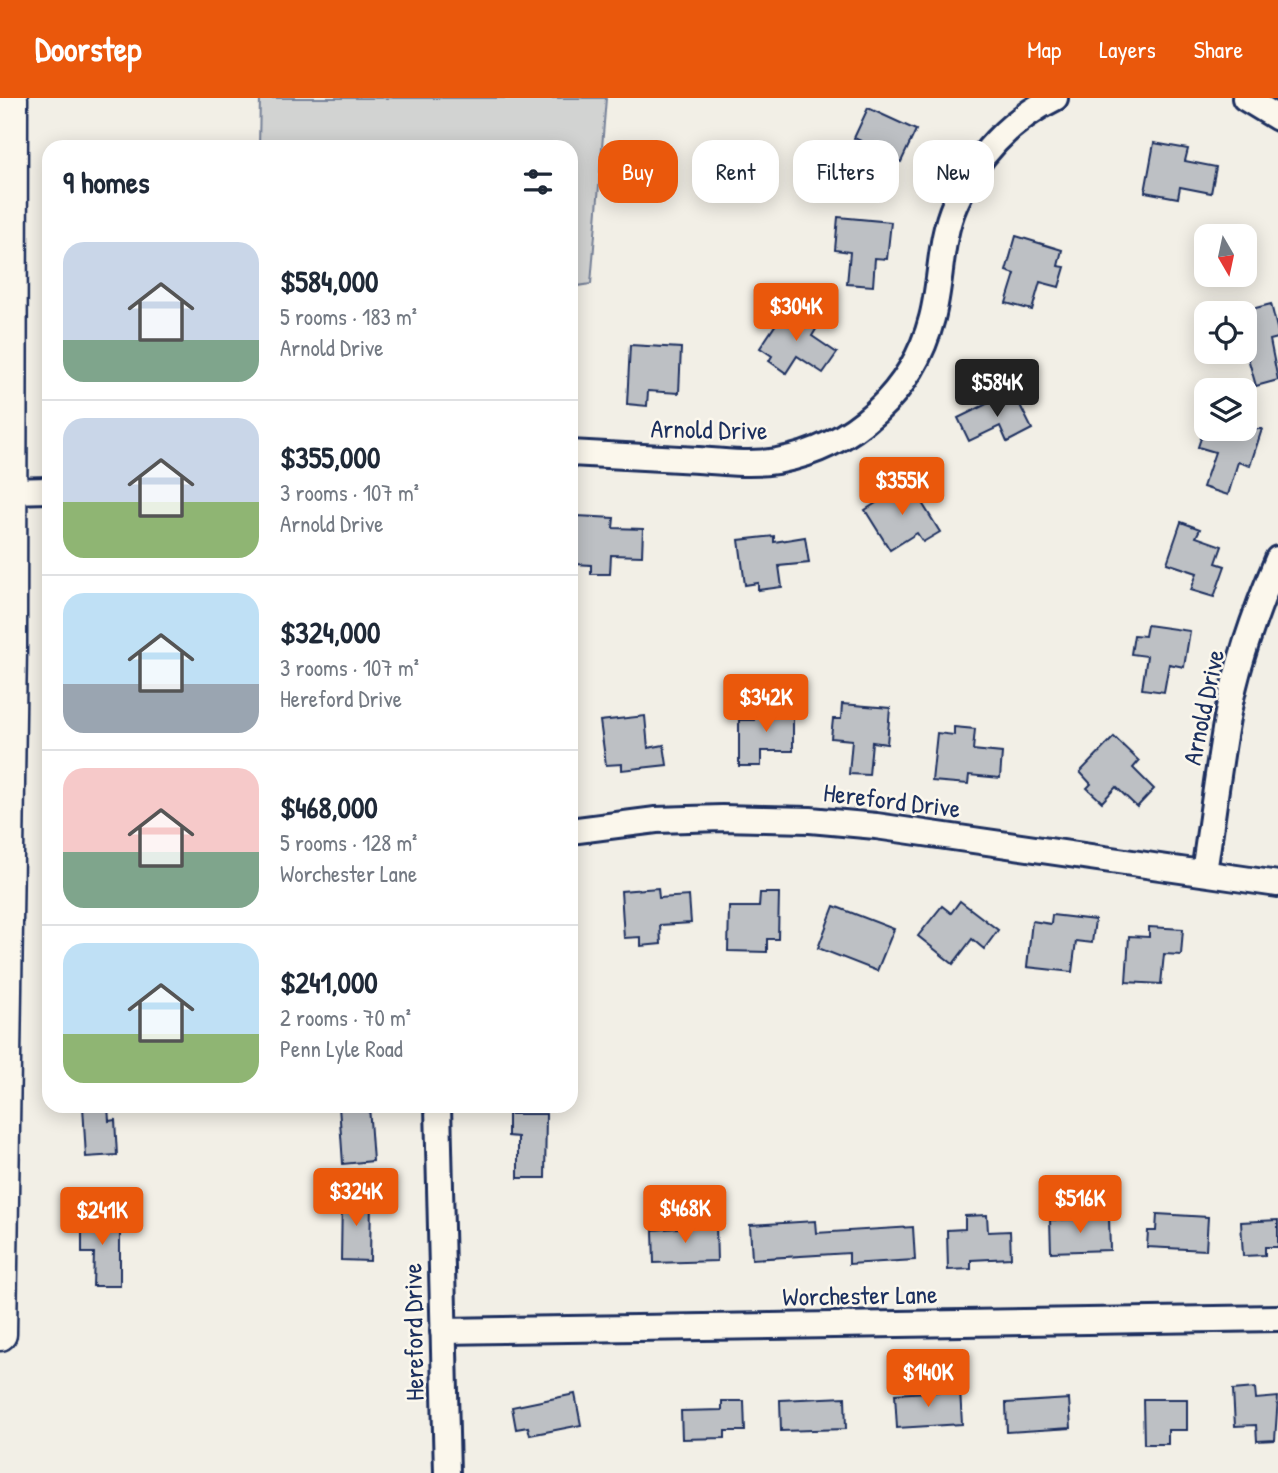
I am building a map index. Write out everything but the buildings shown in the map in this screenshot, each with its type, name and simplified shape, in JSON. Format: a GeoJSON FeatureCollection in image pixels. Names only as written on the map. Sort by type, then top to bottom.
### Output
{"type":"FeatureCollection","features":[{"type":"Feature","properties":{"kind":"street","name":"Arnold Drive"},"geometry":{"type":"LineString","coordinates":[[578,453],[742,463],[774,461],[800,456],[834,443],[862,425],[889,401],[907,377],[922,348],[932,317],[944,237],[955,204],[970,174],[989,149],[1013,125],[1055,98]]}},
{"type":"Feature","properties":{"kind":"street"},"geometry":{"type":"LineString","coordinates":[[1245,98],[1278,118]]}},
{"type":"Feature","properties":{"kind":"street"},"geometry":{"type":"LineString","coordinates":[[0,1334],[10,491],[8,108]]}},
{"type":"Feature","properties":{"kind":"street"},"geometry":{"type":"LineString","coordinates":[[10,491],[42,490]]}},
{"type":"Feature","properties":{"kind":"street","name":"Arnold Drive"},"geometry":{"type":"LineString","coordinates":[[1204,872],[1228,716],[1252,624],[1278,559]]}},
{"type":"Feature","properties":{"kind":"street","name":"Hereford Drive"},"geometry":{"type":"LineString","coordinates":[[578,830],[656,820],[810,820],[876,826],[1278,884]]}},
{"type":"Feature","properties":{"kind":"street","name":"Hereford Drive"},"geometry":{"type":"LineString","coordinates":[[438,1113],[447,1473]]}},
{"type":"Feature","properties":{"kind":"street","name":"Worchester Lane"},"geometry":{"type":"LineString","coordinates":[[443,1331],[1278,1318]]}},
{"type":"Feature","properties":{"kind":"shaded area"},"geometry":{"type":"Polygon","coordinates":[[[260,98],[606,98],[603,140],[598,140],[598,197],[591,284],[578,286],[578,140],[259,140],[260,98]]]}}]}
